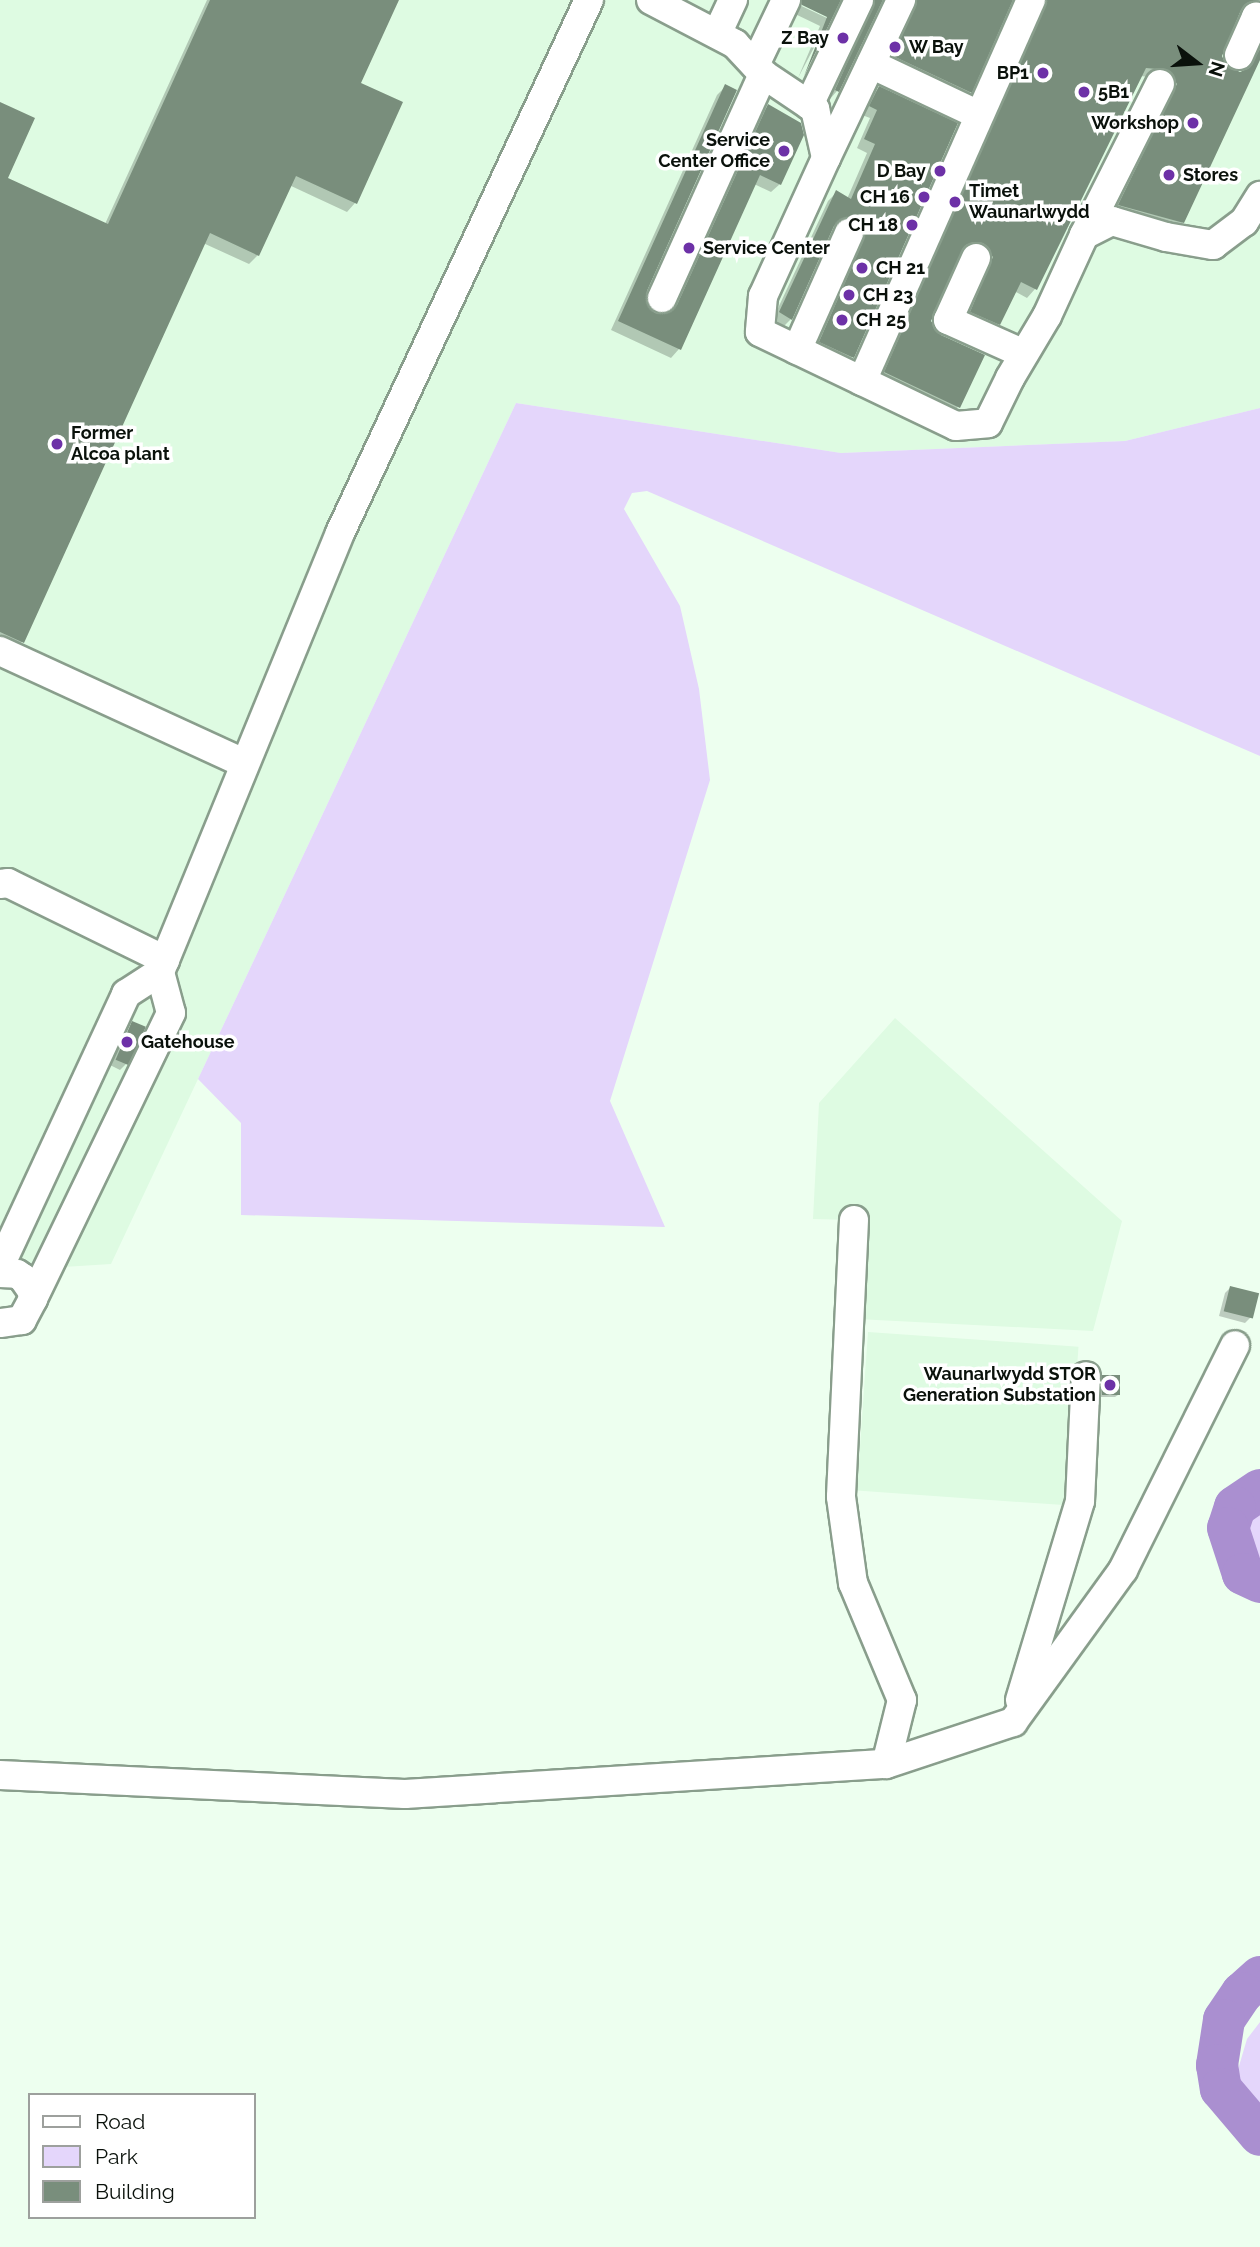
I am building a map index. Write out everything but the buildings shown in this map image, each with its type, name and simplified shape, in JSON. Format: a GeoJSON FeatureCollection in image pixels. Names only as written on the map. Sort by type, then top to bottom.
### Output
{"type":"FeatureCollection","features":[{"type":"Feature","properties":{"kind":"street"},"geometry":{"type":"LineString","coordinates":[[0,1266],[126,994],[162,966],[340,533],[589,0]]}},
{"type":"Feature","properties":{"kind":"street"},"geometry":{"type":"LineString","coordinates":[[716,34],[733,0]]}},
{"type":"Feature","properties":{"kind":"street"},"geometry":{"type":"LineString","coordinates":[[662,298],[786,0]]}},
{"type":"Feature","properties":{"kind":"street"},"geometry":{"type":"LineString","coordinates":[[809,105],[859,0]]}},
{"type":"Feature","properties":{"kind":"street"},"geometry":{"type":"LineString","coordinates":[[901,0],[763,296],[760,332],[956,426],[988,423],[1047,316],[1084,235],[1160,84]]}},
{"type":"Feature","properties":{"kind":"street"},"geometry":{"type":"LineString","coordinates":[[862,381],[1031,0]]}},
{"type":"Feature","properties":{"kind":"street"},"geometry":{"type":"LineString","coordinates":[[657,1],[735,44],[759,70],[815,110],[826,158]]}},
{"type":"Feature","properties":{"kind":"street"},"geometry":{"type":"LineString","coordinates":[[1239,55],[1256,17],[1260,19]]}},
{"type":"Feature","properties":{"kind":"street"},"geometry":{"type":"LineString","coordinates":[[871,64],[979,115]]}},
{"type":"Feature","properties":{"kind":"street"},"geometry":{"type":"LineString","coordinates":[[1084,235],[1112,220],[1166,237],[1213,245],[1244,222],[1260,196]]}},
{"type":"Feature","properties":{"kind":"street"},"geometry":{"type":"LineString","coordinates":[[797,350],[849,233]]}},
{"type":"Feature","properties":{"kind":"street"},"geometry":{"type":"LineString","coordinates":[[976,258],[948,320],[1024,354]]}},
{"type":"Feature","properties":{"kind":"street"},"geometry":{"type":"LineString","coordinates":[[0,651],[244,763]]}},
{"type":"Feature","properties":{"kind":"street"},"geometry":{"type":"LineString","coordinates":[[0,884],[8,883],[162,966],[172,1013],[22,1320],[9,1324],[0,1323]]}},
{"type":"Feature","properties":{"kind":"street"},"geometry":{"type":"LineString","coordinates":[[855,1220],[841,1497],[853,1583],[902,1700],[886,1764]]}},
{"type":"Feature","properties":{"kind":"street"},"geometry":{"type":"LineString","coordinates":[[0,1273],[10,1273],[23,1278],[32,1291],[33,1299]]}},
{"type":"Feature","properties":{"kind":"street"},"geometry":{"type":"LineString","coordinates":[[0,1775],[405,1794],[886,1764],[1013,1722],[1123,1570],[1235,1345]]}},
{"type":"Feature","properties":{"kind":"street"},"geometry":{"type":"LineString","coordinates":[[1013,1722],[1080,1501],[1086,1377]]}},
{"type":"Feature","properties":{"kind":"shaded area"},"geometry":{"type":"Polygon","coordinates":[[[0,0],[1260,0],[1260,408],[1125,441],[841,453],[516,403],[111,1264],[0,1271],[0,0]]]}},
{"type":"Feature","properties":{"kind":"shaded area"},"geometry":{"type":"Polygon","coordinates":[[[895,1018],[1122,1221],[1093,1331],[857,1319],[854,1220],[813,1219],[819,1103],[895,1018]]]}},
{"type":"Feature","properties":{"kind":"shaded area"},"geometry":{"type":"Polygon","coordinates":[[[868,1332],[1078,1347],[1067,1505],[857,1491],[868,1332]]]}},
{"type":"Feature","properties":{"kind":"green space"},"geometry":{"type":"Polygon","coordinates":[[[516,403],[841,453],[1125,441],[1260,408],[1260,756],[647,491],[632,493],[624,509],[680,606],[699,689],[710,780],[610,1101],[665,1227],[241,1215],[241,1123],[198,1079],[516,403]]]}},
{"type":"Feature","properties":{"kind":"green space"},"geometry":{"type":"Polygon","coordinates":[[[1260,1509],[1260,1564],[1245,1549],[1244,1530],[1260,1509]]]}},
{"type":"Feature","properties":{"kind":"green space"},"geometry":{"type":"Polygon","coordinates":[[[1260,2022],[1260,2140],[1245,2120],[1234,2083],[1247,2039],[1260,2022]]]}},
{"type":"Feature","properties":{"kind":"waterway"},"geometry":{"type":"LineString","coordinates":[[1260,1490],[1235,1507],[1228,1528],[1243,1574],[1260,1582]]}},
{"type":"Feature","properties":{"kind":"waterway"},"geometry":{"type":"LineString","coordinates":[[1260,1977],[1242,1993],[1224,2020],[1217,2065],[1221,2089],[1260,2135]]}},
{"type":"Feature","properties":{"kind":"place","name":"Z Bay"},"geometry":{"type":"Point","coordinates":[843,38]}},
{"type":"Feature","properties":{"kind":"place","name":"W Bay"},"geometry":{"type":"Point","coordinates":[895,47]}},
{"type":"Feature","properties":{"kind":"place","name":"BP1"},"geometry":{"type":"Point","coordinates":[1043,73]}},
{"type":"Feature","properties":{"kind":"place","name":"5B1"},"geometry":{"type":"Point","coordinates":[1084,92]}},
{"type":"Feature","properties":{"kind":"place","name":"Workshop"},"geometry":{"type":"Point","coordinates":[1193,123]}},
{"type":"Feature","properties":{"kind":"place","name":"Service Center Office"},"geometry":{"type":"Point","coordinates":[784,151]}},
{"type":"Feature","properties":{"kind":"place","name":"D Bay"},"geometry":{"type":"Point","coordinates":[940,171]}},
{"type":"Feature","properties":{"kind":"place","name":"Stores"},"geometry":{"type":"Point","coordinates":[1169,175]}},
{"type":"Feature","properties":{"kind":"place","name":"CH 16"},"geometry":{"type":"Point","coordinates":[924,197]}},
{"type":"Feature","properties":{"kind":"place","name":"Timet Waunarlwydd"},"geometry":{"type":"Point","coordinates":[955,202]}},
{"type":"Feature","properties":{"kind":"place","name":"CH 18"},"geometry":{"type":"Point","coordinates":[912,225]}},
{"type":"Feature","properties":{"kind":"place","name":"Service Center"},"geometry":{"type":"Point","coordinates":[689,248]}},
{"type":"Feature","properties":{"kind":"place","name":"CH 21"},"geometry":{"type":"Point","coordinates":[862,268]}},
{"type":"Feature","properties":{"kind":"place","name":"CH 23"},"geometry":{"type":"Point","coordinates":[849,295]}},
{"type":"Feature","properties":{"kind":"place","name":"CH 25"},"geometry":{"type":"Point","coordinates":[842,320]}},
{"type":"Feature","properties":{"kind":"place","name":"Former Alcoa plant"},"geometry":{"type":"Point","coordinates":[57,444]}},
{"type":"Feature","properties":{"kind":"place","name":"Gatehouse"},"geometry":{"type":"Point","coordinates":[127,1042]}},
{"type":"Feature","properties":{"kind":"place","name":"Waunarlwydd STOR Generation Substation"},"geometry":{"type":"Point","coordinates":[1110,1385]}}]}
